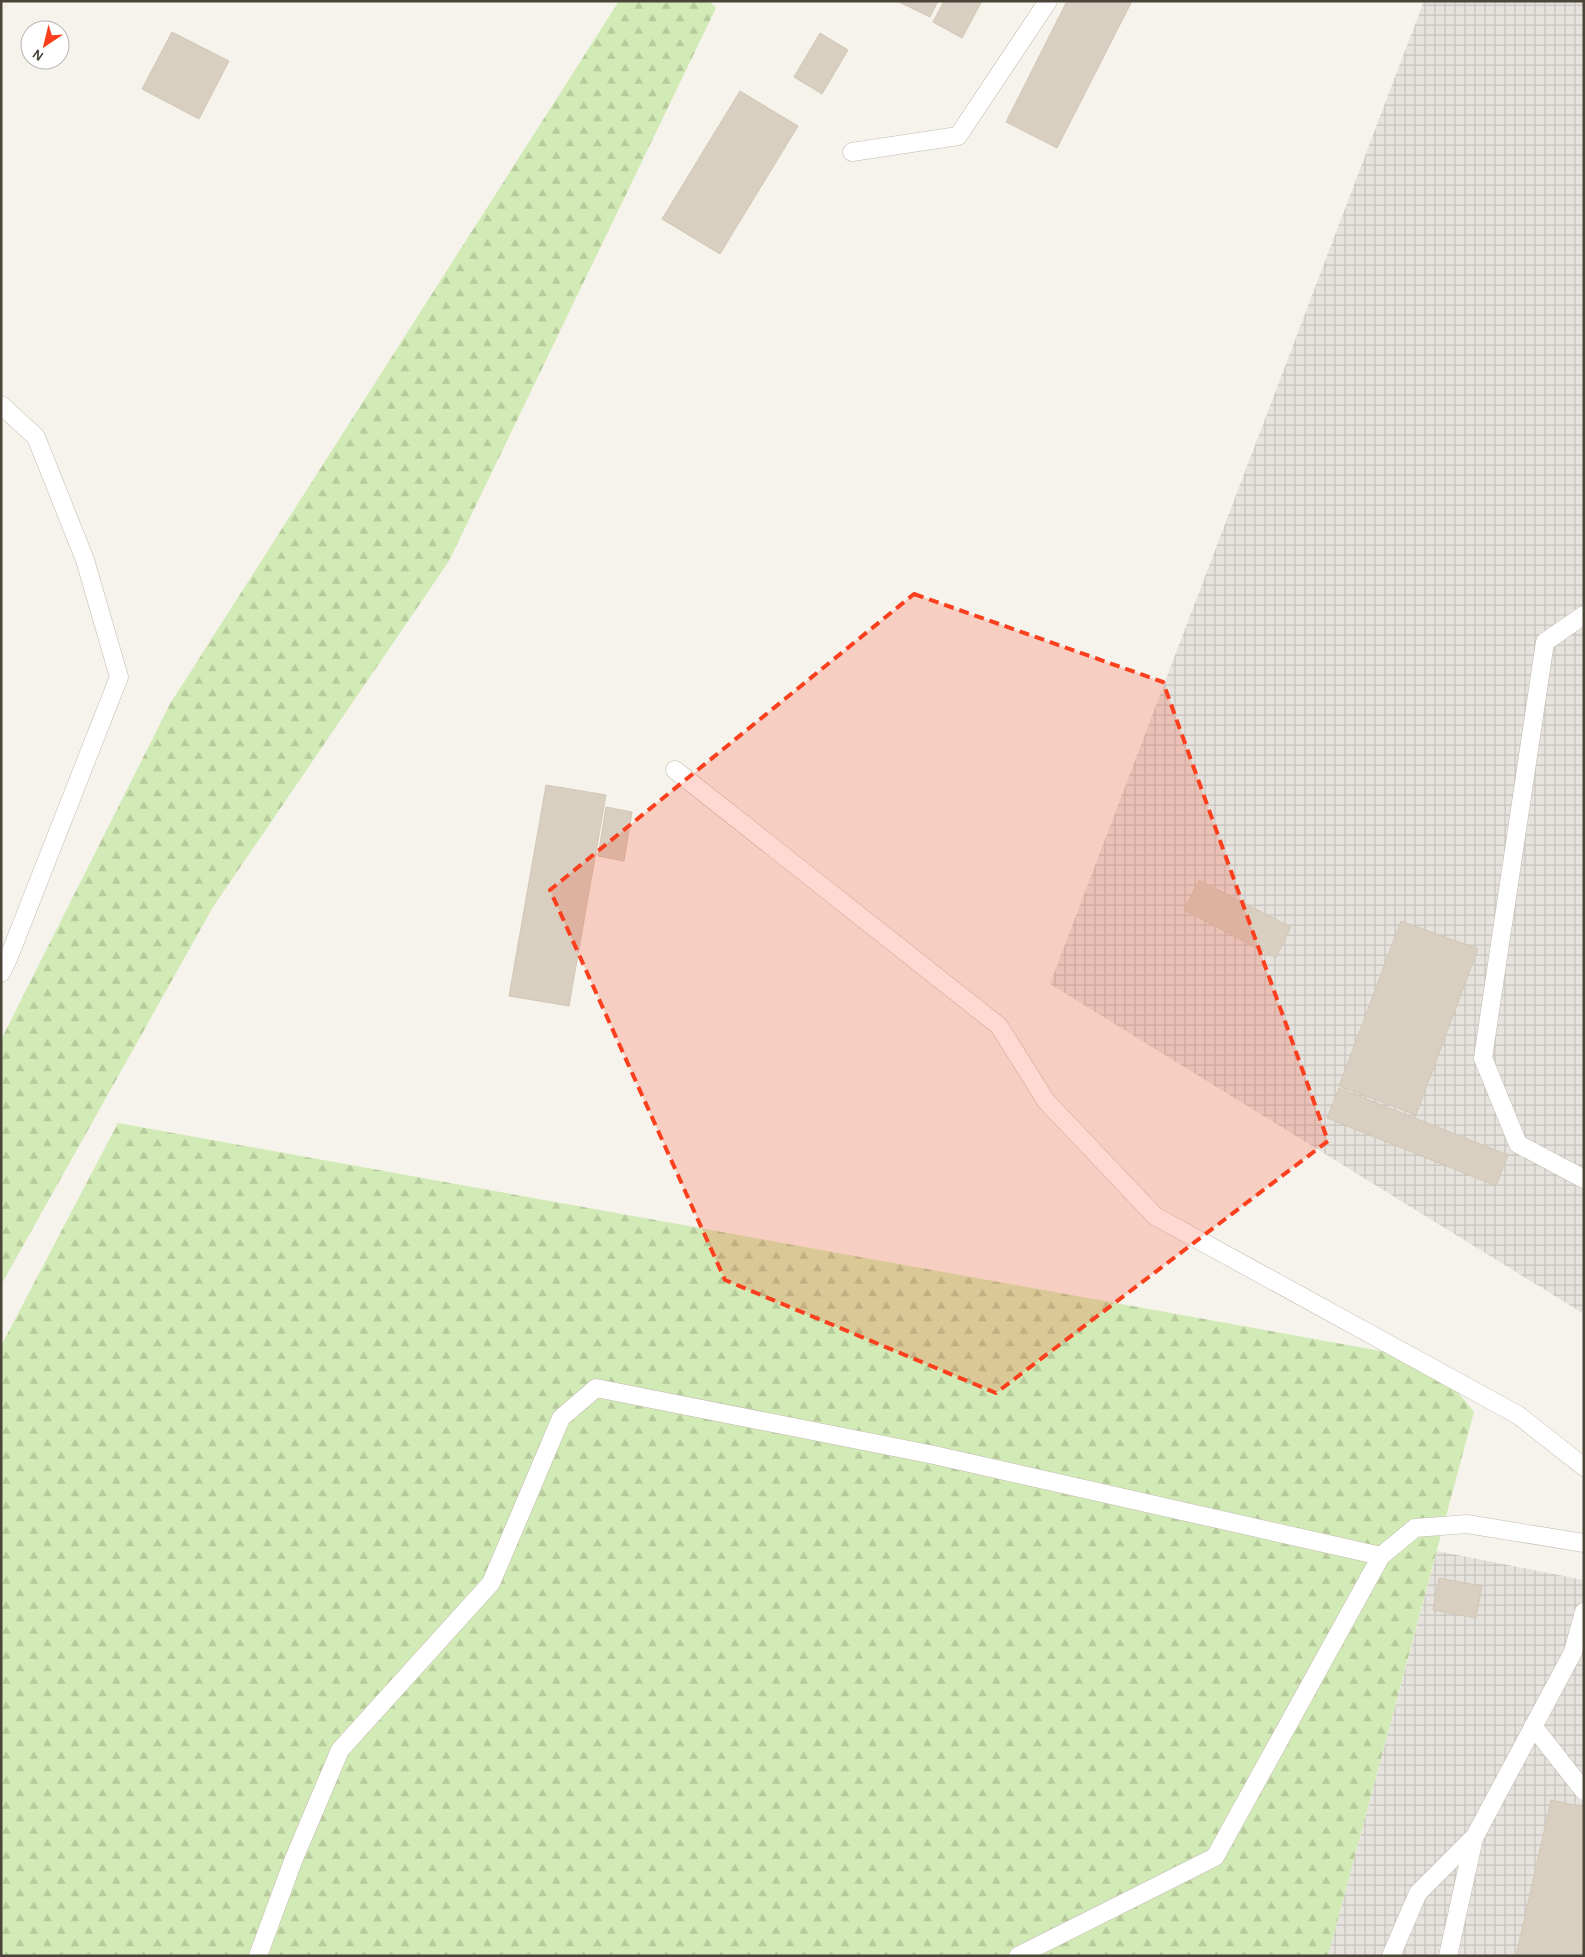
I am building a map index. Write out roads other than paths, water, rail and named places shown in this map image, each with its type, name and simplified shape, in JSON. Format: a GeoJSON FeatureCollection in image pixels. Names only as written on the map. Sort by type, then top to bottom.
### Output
{"type":"FeatureCollection","features":[{"type":"Feature","properties":{"kind":"lane"},"geometry":{"type":"LineString","coordinates":[[852,152],[958,136],[1048,1]]}},
{"type":"Feature","properties":{"kind":"lane"},"geometry":{"type":"LineString","coordinates":[[1,404],[36,437],[85,560],[119,677],[8,960],[1,973]]}},
{"type":"Feature","properties":{"kind":"lane"},"geometry":{"type":"LineString","coordinates":[[1584,615],[1544,642],[1483,1058],[1518,1144],[1584,1179]]}},
{"type":"Feature","properties":{"kind":"lane"},"geometry":{"type":"LineString","coordinates":[[675,770],[999,1026],[1046,1101],[1155,1216],[1518,1415],[1584,1467]]}},
{"type":"Feature","properties":{"kind":"lane"},"geometry":{"type":"LineString","coordinates":[[258,1956],[293,1861],[340,1750],[490,1583],[561,1418],[596,1388],[934,1455],[1381,1556]]}},
{"type":"Feature","properties":{"kind":"lane"},"geometry":{"type":"LineString","coordinates":[[1018,1956],[1215,1857],[1381,1556],[1415,1528],[1466,1524],[1584,1543]]}},
{"type":"Feature","properties":{"kind":"lane"},"geometry":{"type":"LineString","coordinates":[[1448,1956],[1474,1838],[1533,1726],[1578,1652],[1584,1612]]}},
{"type":"Feature","properties":{"kind":"lane"},"geometry":{"type":"LineString","coordinates":[[1533,1726],[1584,1791]]}},
{"type":"Feature","properties":{"kind":"lane"},"geometry":{"type":"LineString","coordinates":[[1391,1956],[1418,1893],[1474,1838]]}}]}
